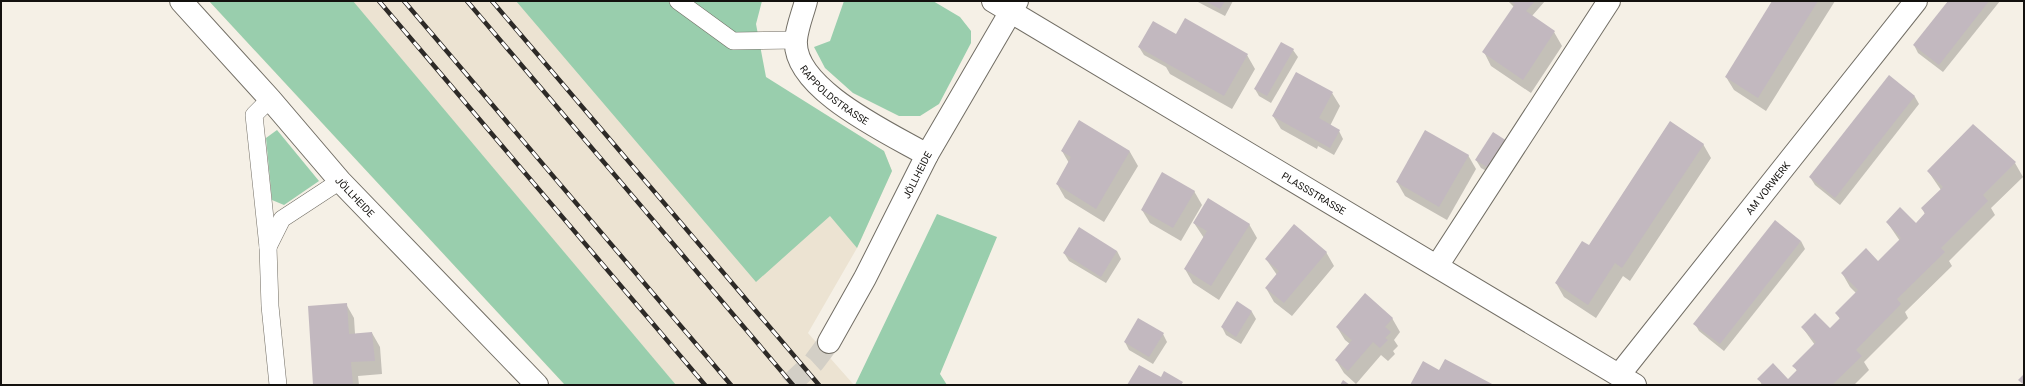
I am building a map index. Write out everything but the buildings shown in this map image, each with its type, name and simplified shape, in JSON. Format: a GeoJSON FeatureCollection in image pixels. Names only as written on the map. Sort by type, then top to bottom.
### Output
{"type":"FeatureCollection","features":[{"type":"Feature","properties":{"kind":"street","name":"JÖLLHEIDE"},"geometry":{"type":"LineString","coordinates":[[181,1],[270,99],[340,181],[537,385]]}},
{"type":"Feature","properties":{"kind":"street","name":"RAPPOLDSTRASSE"},"geometry":{"type":"LineString","coordinates":[[806,1],[796,40],[801,64],[809,76],[824,92],[854,112],[927,155]]}},
{"type":"Feature","properties":{"kind":"street"},"geometry":{"type":"LineString","coordinates":[[1437,266],[1609,1]]}},
{"type":"Feature","properties":{"kind":"street","name":"AM VORWERK"},"geometry":{"type":"LineString","coordinates":[[1627,380],[1916,1]]}},
{"type":"Feature","properties":{"kind":"street","name":"JÖLLHEIDE"},"geometry":{"type":"LineString","coordinates":[[829,342],[865,278],[927,155],[1007,4]]}},
{"type":"Feature","properties":{"kind":"street","name":"PLASSSTRASSE"},"geometry":{"type":"LineString","coordinates":[[1007,4],[1627,380]]}},
{"type":"Feature","properties":{"kind":"lane"},"geometry":{"type":"LineString","coordinates":[[678,1],[733,41],[796,40]]}},
{"type":"Feature","properties":{"kind":"lane"},"geometry":{"type":"LineString","coordinates":[[270,99],[254,115],[268,247],[270,306],[278,385]]}},
{"type":"Feature","properties":{"kind":"lane"},"geometry":{"type":"LineString","coordinates":[[268,247],[282,219],[340,181]]}},
{"type":"Feature","properties":{"kind":"shaded area"},"geometry":{"type":"Polygon","coordinates":[[[209,1],[661,1],[727,54],[884,151],[892,171],[857,248],[808,333],[854,385],[565,385],[209,1]]]}},
{"type":"Feature","properties":{"kind":"green space"},"geometry":{"type":"Polygon","coordinates":[[[209,1],[353,1],[676,385],[565,385],[209,1]]]}},
{"type":"Feature","properties":{"kind":"green space"},"geometry":{"type":"Polygon","coordinates":[[[516,1],[762,1],[756,24],[766,77],[884,151],[892,171],[857,248],[830,216],[756,282],[516,1]]]}},
{"type":"Feature","properties":{"kind":"green space"},"geometry":{"type":"Polygon","coordinates":[[[844,1],[933,1],[960,17],[971,31],[971,43],[939,104],[920,116],[899,116],[853,93],[825,68],[814,47],[830,41],[844,1]]]}},
{"type":"Feature","properties":{"kind":"green space"},"geometry":{"type":"Polygon","coordinates":[[[277,130],[319,181],[284,205],[272,200],[266,138],[277,130]]]}},
{"type":"Feature","properties":{"kind":"green space"},"geometry":{"type":"Polygon","coordinates":[[[937,214],[997,237],[940,374],[947,385],[855,385],[937,214]]]}},
{"type":"Feature","properties":{"kind":"tunnel"},"geometry":{"type":"LineString","coordinates":[[789,385],[814,362],[829,342]]}},
{"type":"Feature","properties":{"kind":"railway"},"geometry":{"type":"LineString","coordinates":[[379,1],[705,385]]}},
{"type":"Feature","properties":{"kind":"railway"},"geometry":{"type":"LineString","coordinates":[[404,1],[731,385]]}},
{"type":"Feature","properties":{"kind":"railway"},"geometry":{"type":"LineString","coordinates":[[467,1],[793,385]]}},
{"type":"Feature","properties":{"kind":"railway"},"geometry":{"type":"LineString","coordinates":[[492,1],[819,385]]}}]}
